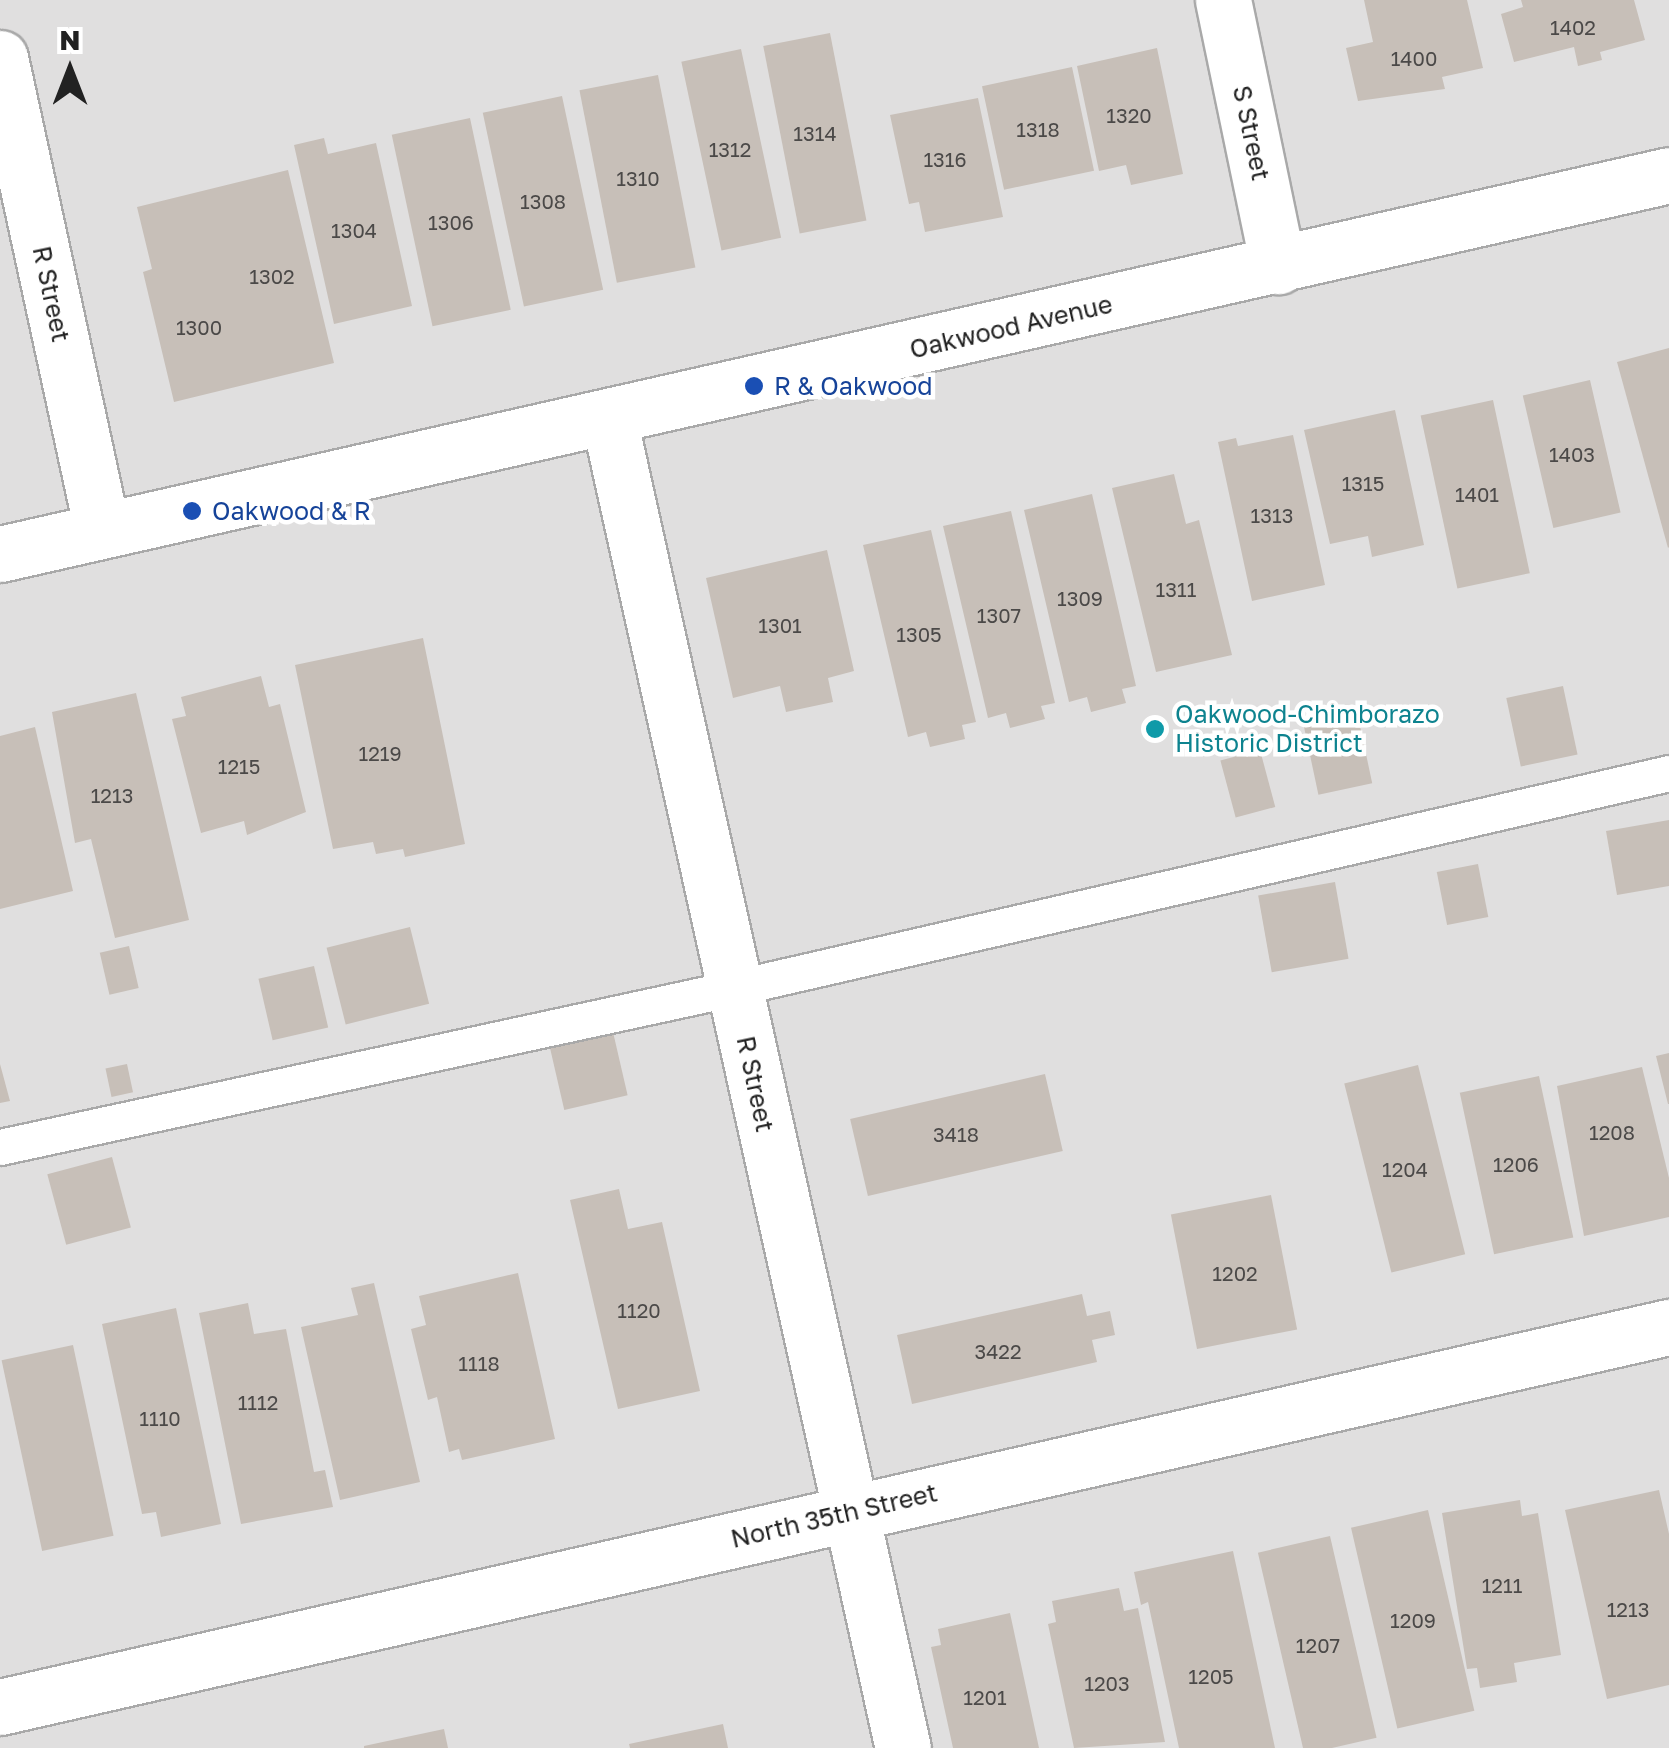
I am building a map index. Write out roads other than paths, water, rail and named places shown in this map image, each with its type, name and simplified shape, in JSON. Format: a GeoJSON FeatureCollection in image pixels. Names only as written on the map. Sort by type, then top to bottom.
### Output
{"type":"FeatureCollection","features":[{"type":"Feature","properties":{"kind":"street","name":"S Street"},"geometry":{"type":"LineString","coordinates":[[1223,0],[1278,266]]}},
{"type":"Feature","properties":{"kind":"street","name":"R Street"},"geometry":{"type":"LineString","coordinates":[[0,58],[102,530]]}},
{"type":"Feature","properties":{"kind":"street","name":"Oakwood Avenue"},"geometry":{"type":"LineString","coordinates":[[0,554],[609,420],[1669,174]]}},
{"type":"Feature","properties":{"kind":"street","name":"R Street"},"geometry":{"type":"LineString","coordinates":[[609,420],[903,1748]]}},
{"type":"Feature","properties":{"kind":"street","name":"North 35th Street"},"geometry":{"type":"LineString","coordinates":[[0,1706],[1669,1327]]}},
{"type":"Feature","properties":{"kind":"lane"},"geometry":{"type":"LineString","coordinates":[[0,1147],[734,988],[1669,773]]}},
{"type":"Feature","properties":{"kind":"place","name":"R & Oakwood"},"geometry":{"type":"Point","coordinates":[754,386]}},
{"type":"Feature","properties":{"kind":"place","name":"Oakwood & R"},"geometry":{"type":"Point","coordinates":[192,511]}},
{"type":"Feature","properties":{"kind":"place","name":"Oakwood-Chimborazo Historic District"},"geometry":{"type":"Point","coordinates":[1155,729]}}]}
